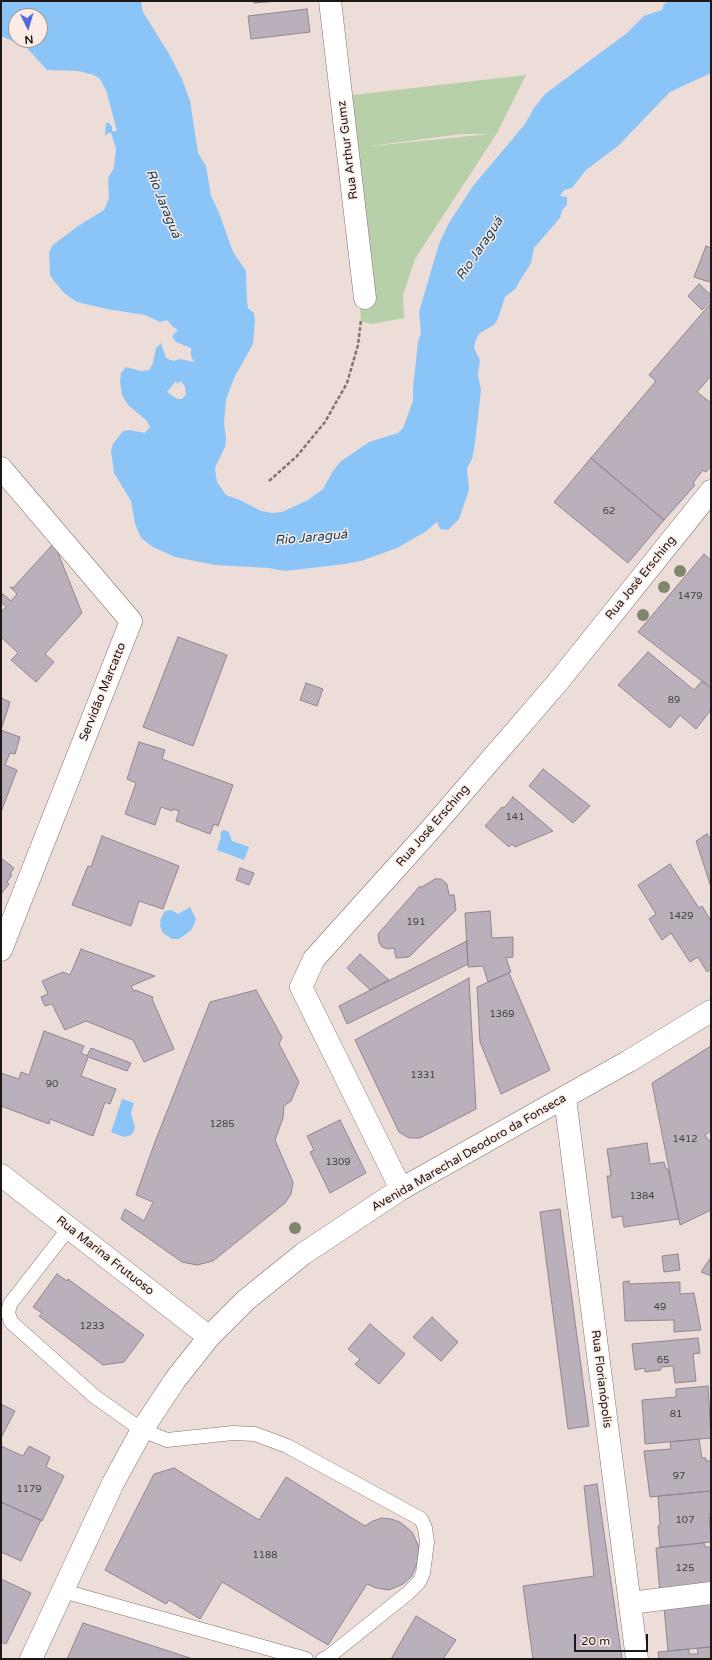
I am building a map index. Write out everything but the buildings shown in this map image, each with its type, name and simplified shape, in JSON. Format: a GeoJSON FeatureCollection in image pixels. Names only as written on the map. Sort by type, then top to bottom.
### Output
{"type":"FeatureCollection","features":[{"type":"Feature","properties":{"kind":"street","name":"Rua Arthur Gumz"},"geometry":{"type":"LineString","coordinates":[[330,1],[365,298]]}},
{"type":"Feature","properties":{"kind":"street","name":"Servidão Marcatto"},"geometry":{"type":"LineString","coordinates":[[1,468],[131,621],[1,950]]}},
{"type":"Feature","properties":{"kind":"street","name":"Rua José Ersching"},"geometry":{"type":"LineString","coordinates":[[401,1189],[301,987],[314,958],[431,829],[557,683],[711,491]]}},
{"type":"Feature","properties":{"kind":"street","name":"Avenida Marechal Deodoro da Fonseca"},"geometry":{"type":"LineString","coordinates":[[31,1659],[113,1483],[142,1430],[175,1380],[209,1337],[246,1300],[303,1254],[401,1189],[565,1098],[711,1012]]}},
{"type":"Feature","properties":{"kind":"street","name":"Rua Florianópolis"},"geometry":{"type":"LineString","coordinates":[[565,1098],[637,1659]]}},
{"type":"Feature","properties":{"kind":"street","name":"Rua Marina Frutuoso"},"geometry":{"type":"LineString","coordinates":[[1,1175],[209,1337]]}},
{"type":"Feature","properties":{"kind":"street"},"geometry":{"type":"LineString","coordinates":[[630,1602],[711,1593]]}},
{"type":"Feature","properties":{"kind":"lane"},"geometry":{"type":"LineString","coordinates":[[69,1228],[10,1304],[8,1313],[11,1322],[80,1384],[142,1430],[166,1440],[233,1433],[255,1434],[287,1446],[421,1519],[425,1528],[427,1542],[423,1573],[419,1582],[408,1593],[324,1659]]}},
{"type":"Feature","properties":{"kind":"lane"},"geometry":{"type":"LineString","coordinates":[[63,1591],[306,1659]]}},
{"type":"Feature","properties":{"kind":"path"},"geometry":{"type":"LineString","coordinates":[[269,481],[297,456],[325,422],[347,383],[358,345],[365,298]]}},
{"type":"Feature","properties":{"kind":"green space"},"geometry":{"type":"Polygon","coordinates":[[[526,75],[497,133],[415,259],[403,295],[404,318],[371,324],[361,321],[344,96],[526,75]],[[461,134],[363,147],[490,134],[461,134]]]}},
{"type":"Feature","properties":{"kind":"water","name":"Rio Jaraguá"},"geometry":{"type":"Polygon","coordinates":[[[1,1],[141,1],[143,12],[168,52],[182,79],[190,101],[198,153],[206,166],[211,196],[218,210],[233,252],[246,271],[248,308],[254,313],[255,320],[253,344],[234,378],[226,400],[224,423],[226,438],[225,447],[215,468],[217,482],[226,495],[240,500],[261,511],[272,513],[282,512],[308,500],[323,489],[340,462],[369,442],[398,433],[403,428],[413,401],[418,342],[421,333],[419,312],[439,244],[449,223],[473,186],[525,124],[534,108],[545,94],[627,33],[644,16],[662,10],[664,4],[668,1],[711,1],[711,73],[670,92],[618,146],[586,170],[572,188],[564,190],[560,196],[567,197],[567,205],[562,210],[560,218],[534,248],[531,263],[515,289],[505,297],[498,319],[494,325],[480,333],[476,339],[474,348],[480,360],[478,375],[481,390],[475,443],[472,459],[467,468],[469,490],[459,519],[448,530],[440,529],[437,522],[425,532],[397,548],[361,561],[285,571],[269,568],[215,565],[175,557],[153,547],[141,538],[135,524],[131,501],[114,473],[111,451],[113,444],[123,431],[130,430],[145,433],[150,427],[146,420],[128,405],[122,395],[120,381],[121,373],[126,367],[141,371],[149,370],[153,363],[156,348],[161,343],[166,358],[173,361],[180,359],[194,362],[191,356],[191,348],[176,342],[172,336],[178,330],[167,320],[160,322],[145,315],[107,309],[77,302],[64,293],[50,275],[49,252],[53,245],[78,226],[104,210],[109,198],[108,178],[114,168],[116,148],[111,133],[108,133],[106,136],[105,134],[106,123],[109,123],[112,127],[112,131],[117,131],[106,90],[100,79],[94,75],[78,71],[47,70],[27,48],[48,48],[48,8],[8,8],[8,39],[1,36],[1,1]],[[176,381],[167,392],[177,399],[182,399],[186,394],[185,387],[181,381],[177,384],[176,381]]]}},
{"type":"Feature","properties":{"kind":"water"},"geometry":{"type":"Polygon","coordinates":[[[223,830],[229,832],[232,841],[249,847],[244,860],[217,850],[221,837],[220,833],[223,830]]]}},
{"type":"Feature","properties":{"kind":"water"},"geometry":{"type":"Polygon","coordinates":[[[190,907],[196,919],[192,929],[179,939],[172,939],[163,933],[160,926],[161,918],[165,911],[172,910],[178,914],[190,907]]]}},
{"type":"Feature","properties":{"kind":"water"},"geometry":{"type":"Polygon","coordinates":[[[122,1099],[134,1103],[131,1113],[135,1127],[133,1133],[124,1137],[111,1132],[122,1099]]]}}]}
